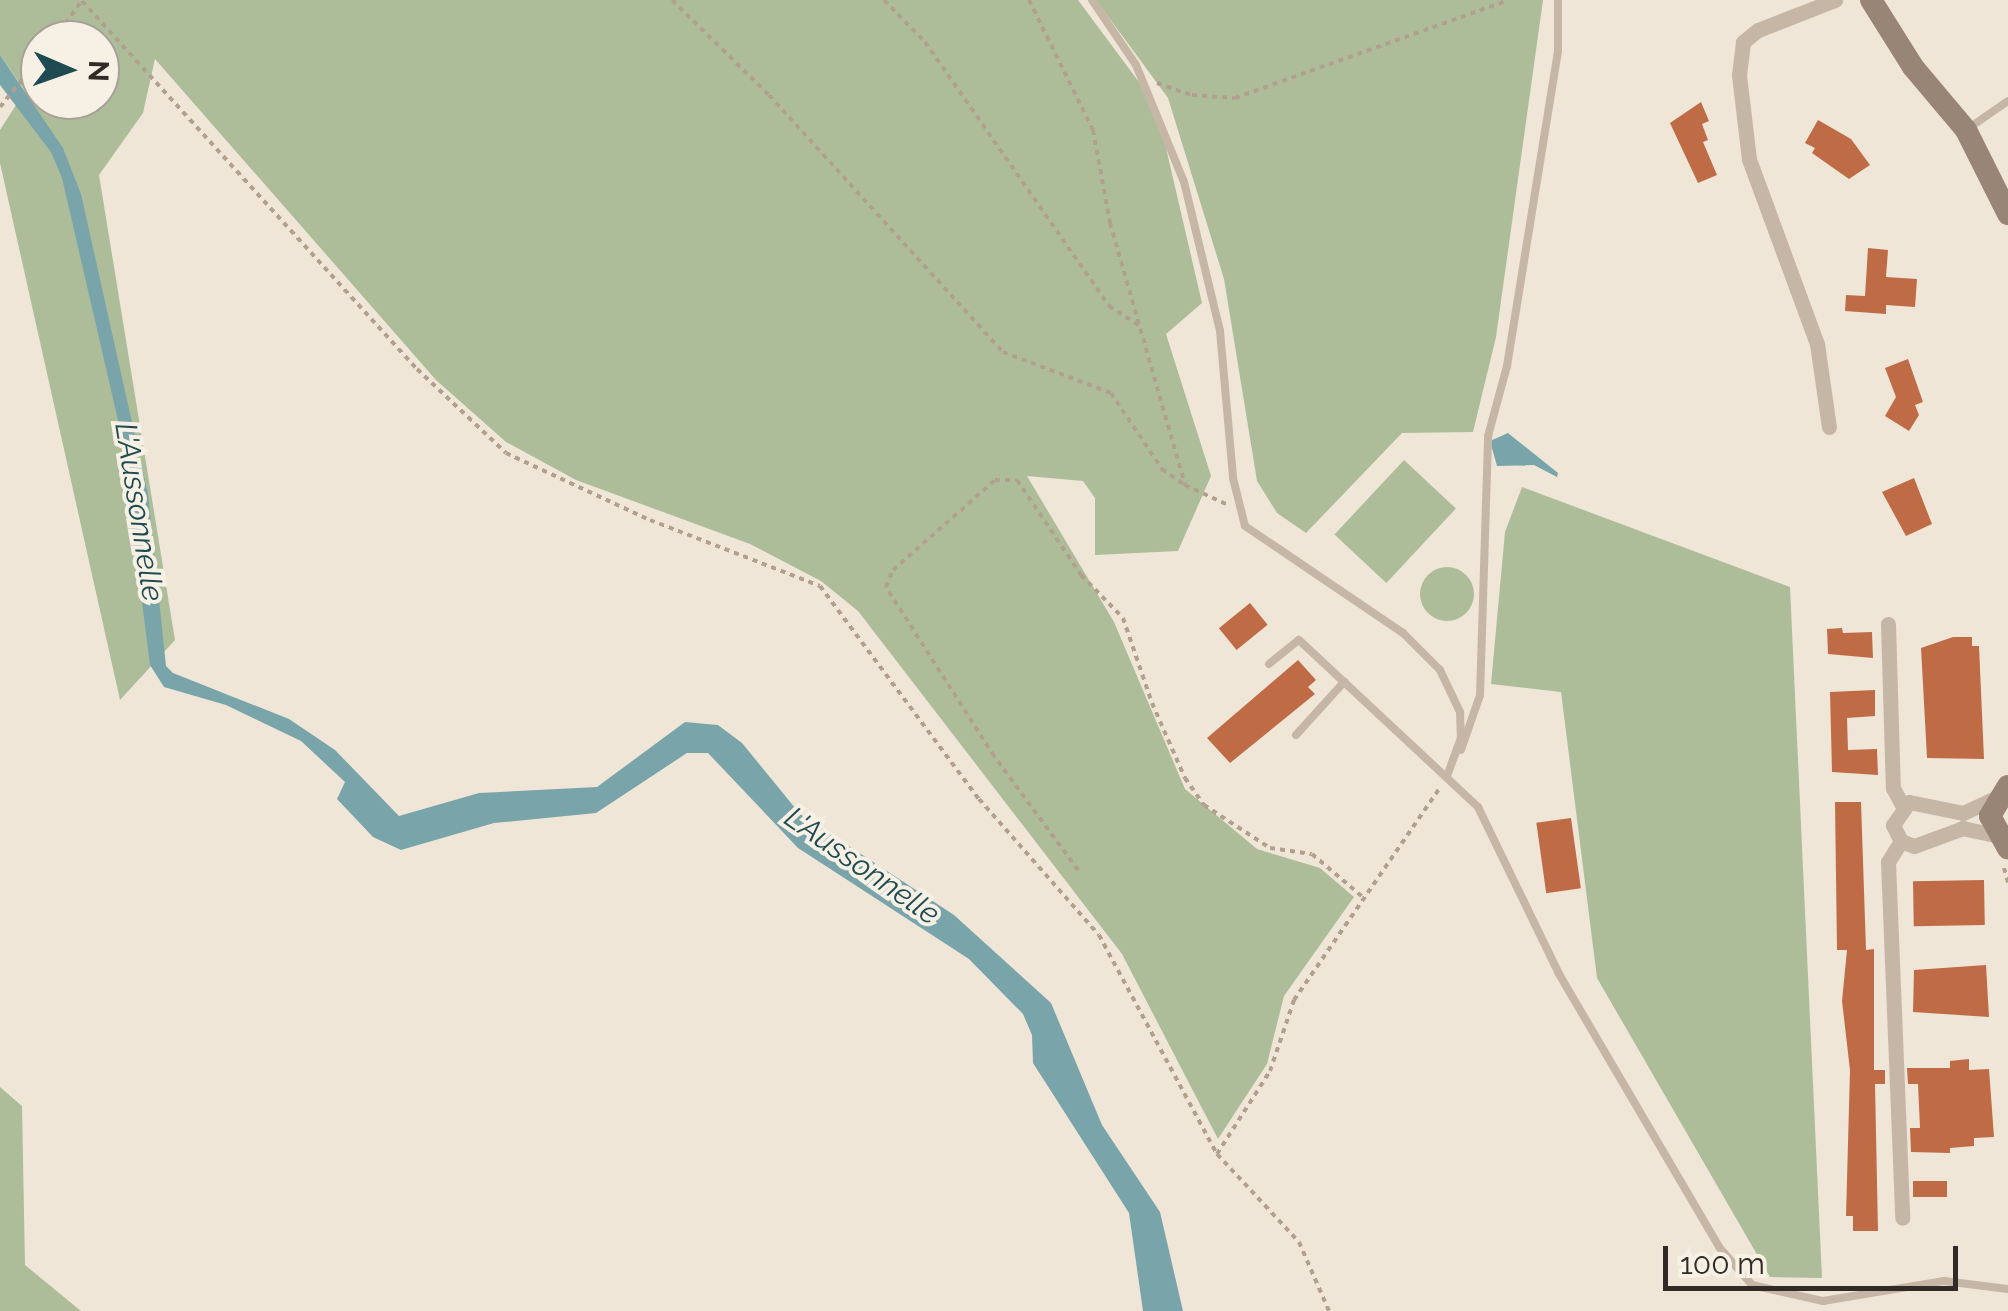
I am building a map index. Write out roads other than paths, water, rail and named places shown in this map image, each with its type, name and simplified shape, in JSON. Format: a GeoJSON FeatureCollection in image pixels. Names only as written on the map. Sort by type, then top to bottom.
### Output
{"type":"FeatureCollection","features":[{"type":"Feature","properties":{"kind":"main road"},"geometry":{"type":"LineString","coordinates":[[1872,0],[1913,67],[1966,130],[2008,214]]}},
{"type":"Feature","properties":{"kind":"main road"},"geometry":{"type":"LineString","coordinates":[[2001,841],[1990,816],[2002,792]]}},
{"type":"Feature","properties":{"kind":"street"},"geometry":{"type":"LineString","coordinates":[[1829,428],[1817,344],[1749,159],[1739,75],[1744,42],[1758,30],[1835,0]]}},
{"type":"Feature","properties":{"kind":"street"},"geometry":{"type":"LineString","coordinates":[[1888,624],[1893,788],[1902,805]]}},
{"type":"Feature","properties":{"kind":"street"},"geometry":{"type":"LineString","coordinates":[[1902,805],[1963,813],[2002,792]]}},
{"type":"Feature","properties":{"kind":"street"},"geometry":{"type":"LineString","coordinates":[[1902,805],[1893,825],[1901,842],[1914,846],[1963,828],[2001,841]]}},
{"type":"Feature","properties":{"kind":"street"},"geometry":{"type":"LineString","coordinates":[[1901,842],[1888,862],[1902,1218]]}},
{"type":"Feature","properties":{"kind":"lane"},"geometry":{"type":"LineString","coordinates":[[1092,0],[1143,78],[1184,182],[1220,331],[1238,508],[1262,542],[1371,610],[1440,670],[1460,712],[1461,738],[1446,776]]}},
{"type":"Feature","properties":{"kind":"lane"},"geometry":{"type":"LineString","coordinates":[[1446,776],[1470,734],[1480,694],[1488,436],[1507,366],[1545,130],[1562,22],[1558,0]]}},
{"type":"Feature","properties":{"kind":"lane"},"geometry":{"type":"LineString","coordinates":[[1966,130],[2008,101]]}},
{"type":"Feature","properties":{"kind":"lane"},"geometry":{"type":"LineString","coordinates":[[1269,664],[1299,640],[1446,776],[1498,840],[1528,918],[1736,1270],[1780,1296],[1823,1301],[1944,1281],[2008,1290]]}},
{"type":"Feature","properties":{"kind":"lane"},"geometry":{"type":"LineString","coordinates":[[1296,734],[1344,682]]}},
{"type":"Feature","properties":{"kind":"water"},"geometry":{"type":"Polygon","coordinates":[[[0,55],[20,85],[20,111],[0,85],[0,55]]]}},
{"type":"Feature","properties":{"kind":"water","name":"L'Aussonnelle"},"geometry":{"type":"Polygon","coordinates":[[[27,120],[44,120],[63,148],[81,194],[148,494],[166,666],[173,673],[289,719],[335,750],[399,816],[479,793],[597,787],[685,722],[718,725],[742,743],[800,814],[954,915],[1051,1003],[1102,1125],[1160,1212],[1183,1311],[1143,1311],[1129,1213],[1033,1063],[1032,1035],[1023,1014],[969,959],[798,848],[708,753],[687,753],[596,813],[494,823],[401,850],[373,837],[337,799],[345,782],[301,741],[226,705],[164,687],[150,665],[120,429],[62,178],[51,152],[27,120]]]}},
{"type":"Feature","properties":{"kind":"water"},"geometry":{"type":"Polygon","coordinates":[[[1508,433],[1558,473],[1557,477],[1534,465],[1497,466],[1490,441],[1508,433]]]}}]}
